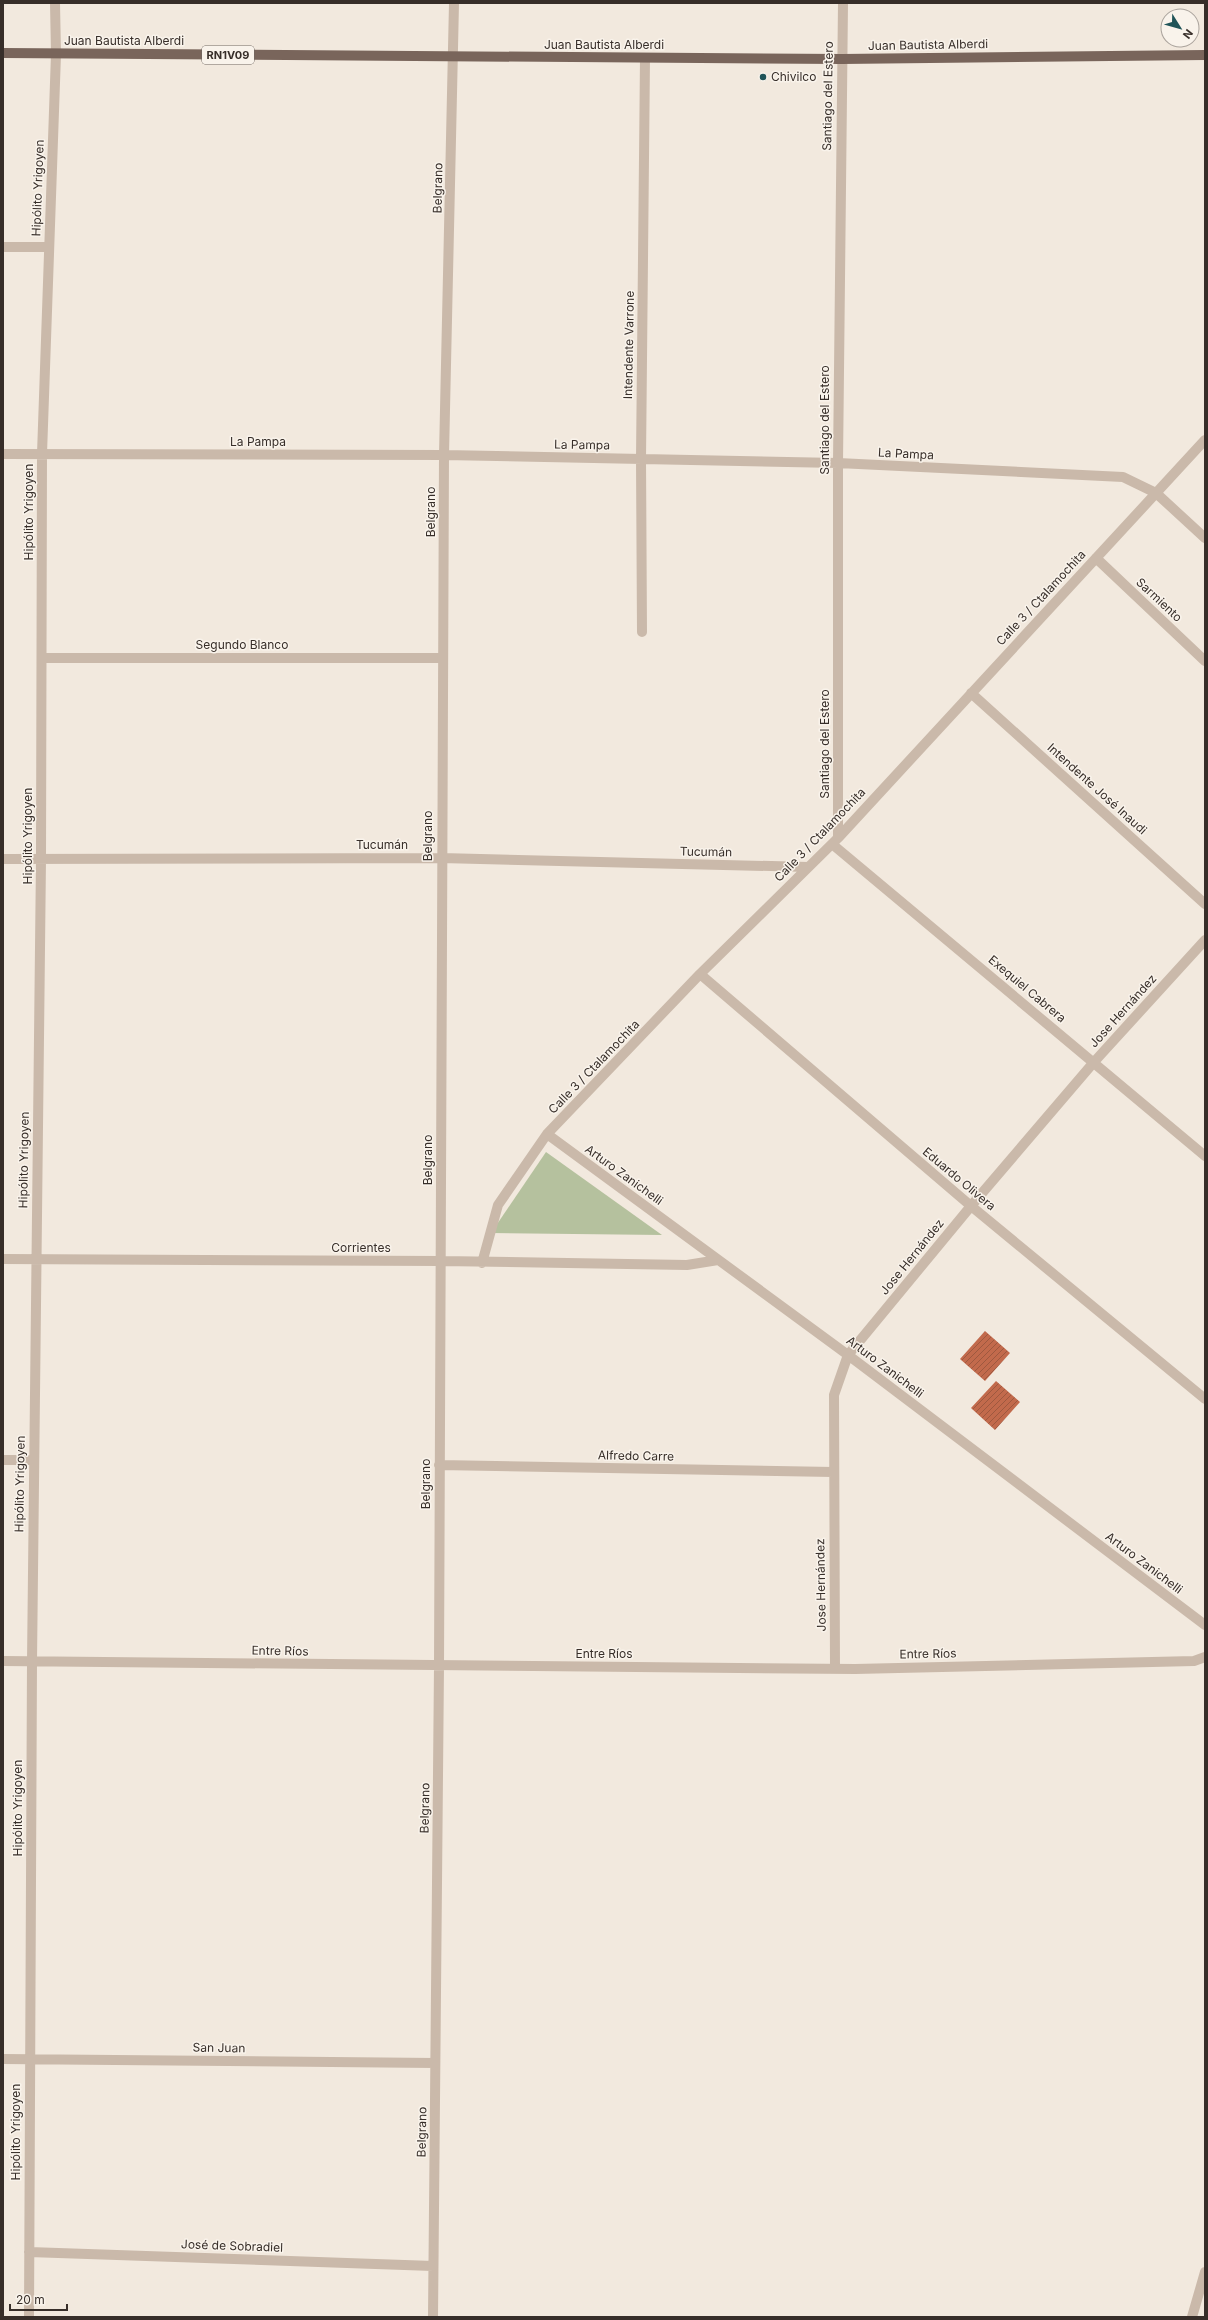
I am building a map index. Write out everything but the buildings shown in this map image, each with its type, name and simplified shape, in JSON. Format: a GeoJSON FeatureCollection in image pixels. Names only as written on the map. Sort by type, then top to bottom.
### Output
{"type":"FeatureCollection","features":[{"type":"Feature","properties":{"kind":"main road","name":"Juan Bautista Alberdi"},"geometry":{"type":"LineString","coordinates":[[3,53],[842,59],[1205,55]]}},
{"type":"Feature","properties":{"kind":"street","name":"Hipólito Yrigoyen"},"geometry":{"type":"LineString","coordinates":[[29,2317],[32,1662],[41,859],[42,454],[56,54],[55,3]]}},
{"type":"Feature","properties":{"kind":"street","name":"Belgrano"},"geometry":{"type":"LineString","coordinates":[[433,2317],[439,1666],[442,658],[444,455],[454,3]]}},
{"type":"Feature","properties":{"kind":"street","name":"Santiago del Estero"},"geometry":{"type":"LineString","coordinates":[[835,841],[843,3]]}},
{"type":"Feature","properties":{"kind":"street","name":"Intendente Varrone"},"geometry":{"type":"LineString","coordinates":[[642,632],[641,459],[645,58]]}},
{"type":"Feature","properties":{"kind":"street"},"geometry":{"type":"LineString","coordinates":[[3,247],[49,247]]}},
{"type":"Feature","properties":{"kind":"street","name":"Calle 3 / Ctalamochita"},"geometry":{"type":"LineString","coordinates":[[482,1263],[498,1205],[547,1134],[700,974],[835,841],[1205,440]]}},
{"type":"Feature","properties":{"kind":"street","name":"La Pampa"},"geometry":{"type":"LineString","coordinates":[[3,454],[444,455],[641,459],[838,464],[1123,477],[1156,493],[1205,538]]}},
{"type":"Feature","properties":{"kind":"street","name":"Sarmiento"},"geometry":{"type":"LineString","coordinates":[[1096,558],[1205,661]]}},
{"type":"Feature","properties":{"kind":"street","name":"Segundo Blanco"},"geometry":{"type":"LineString","coordinates":[[42,658],[442,658]]}},
{"type":"Feature","properties":{"kind":"street","name":"Intendente José Inaudi"},"geometry":{"type":"LineString","coordinates":[[971,693],[1205,904]]}},
{"type":"Feature","properties":{"kind":"street","name":"Exequiel Cabrera"},"geometry":{"type":"LineString","coordinates":[[835,841],[1205,1156]]}},
{"type":"Feature","properties":{"kind":"street","name":"Tucumán"},"geometry":{"type":"LineString","coordinates":[[3,859],[441,858],[808,867]]}},
{"type":"Feature","properties":{"kind":"street","name":"Jose Hernández"},"geometry":{"type":"LineString","coordinates":[[836,1668],[833,1472],[834,1395],[848,1355],[971,1206],[1094,1062],[1205,940]]}},
{"type":"Feature","properties":{"kind":"street","name":"Eduardo Olivera"},"geometry":{"type":"LineString","coordinates":[[700,974],[971,1206],[1205,1398]]}},
{"type":"Feature","properties":{"kind":"street","name":"Arturo Zanichelli"},"geometry":{"type":"LineString","coordinates":[[547,1134],[848,1355],[1205,1625]]}},
{"type":"Feature","properties":{"kind":"street","name":"Corrientes"},"geometry":{"type":"LineString","coordinates":[[3,1259],[441,1261],[482,1263],[687,1265],[718,1260]]}},
{"type":"Feature","properties":{"kind":"street"},"geometry":{"type":"LineString","coordinates":[[3,1460],[34,1460]]}},
{"type":"Feature","properties":{"kind":"street","name":"Alfredo Carre"},"geometry":{"type":"LineString","coordinates":[[439,1465],[833,1472]]}},
{"type":"Feature","properties":{"kind":"street","name":"Entre Ríos"},"geometry":{"type":"LineString","coordinates":[[3,1662],[836,1668],[1194,1660],[1205,1657]]}},
{"type":"Feature","properties":{"kind":"street","name":"San Juan"},"geometry":{"type":"LineString","coordinates":[[3,2059],[435,2063]]}},
{"type":"Feature","properties":{"kind":"street","name":"José de Sobradiel"},"geometry":{"type":"LineString","coordinates":[[29,2252],[433,2266]]}},
{"type":"Feature","properties":{"kind":"street"},"geometry":{"type":"LineString","coordinates":[[1192,2317],[1205,2272]]}},
{"type":"Feature","properties":{"kind":"green space"},"geometry":{"type":"Polygon","coordinates":[[[546,1152],[662,1235],[491,1233],[546,1152]]]}},
{"type":"Feature","properties":{"kind":"place","name":"Chivilco"},"geometry":{"type":"Point","coordinates":[763,77]}}]}
